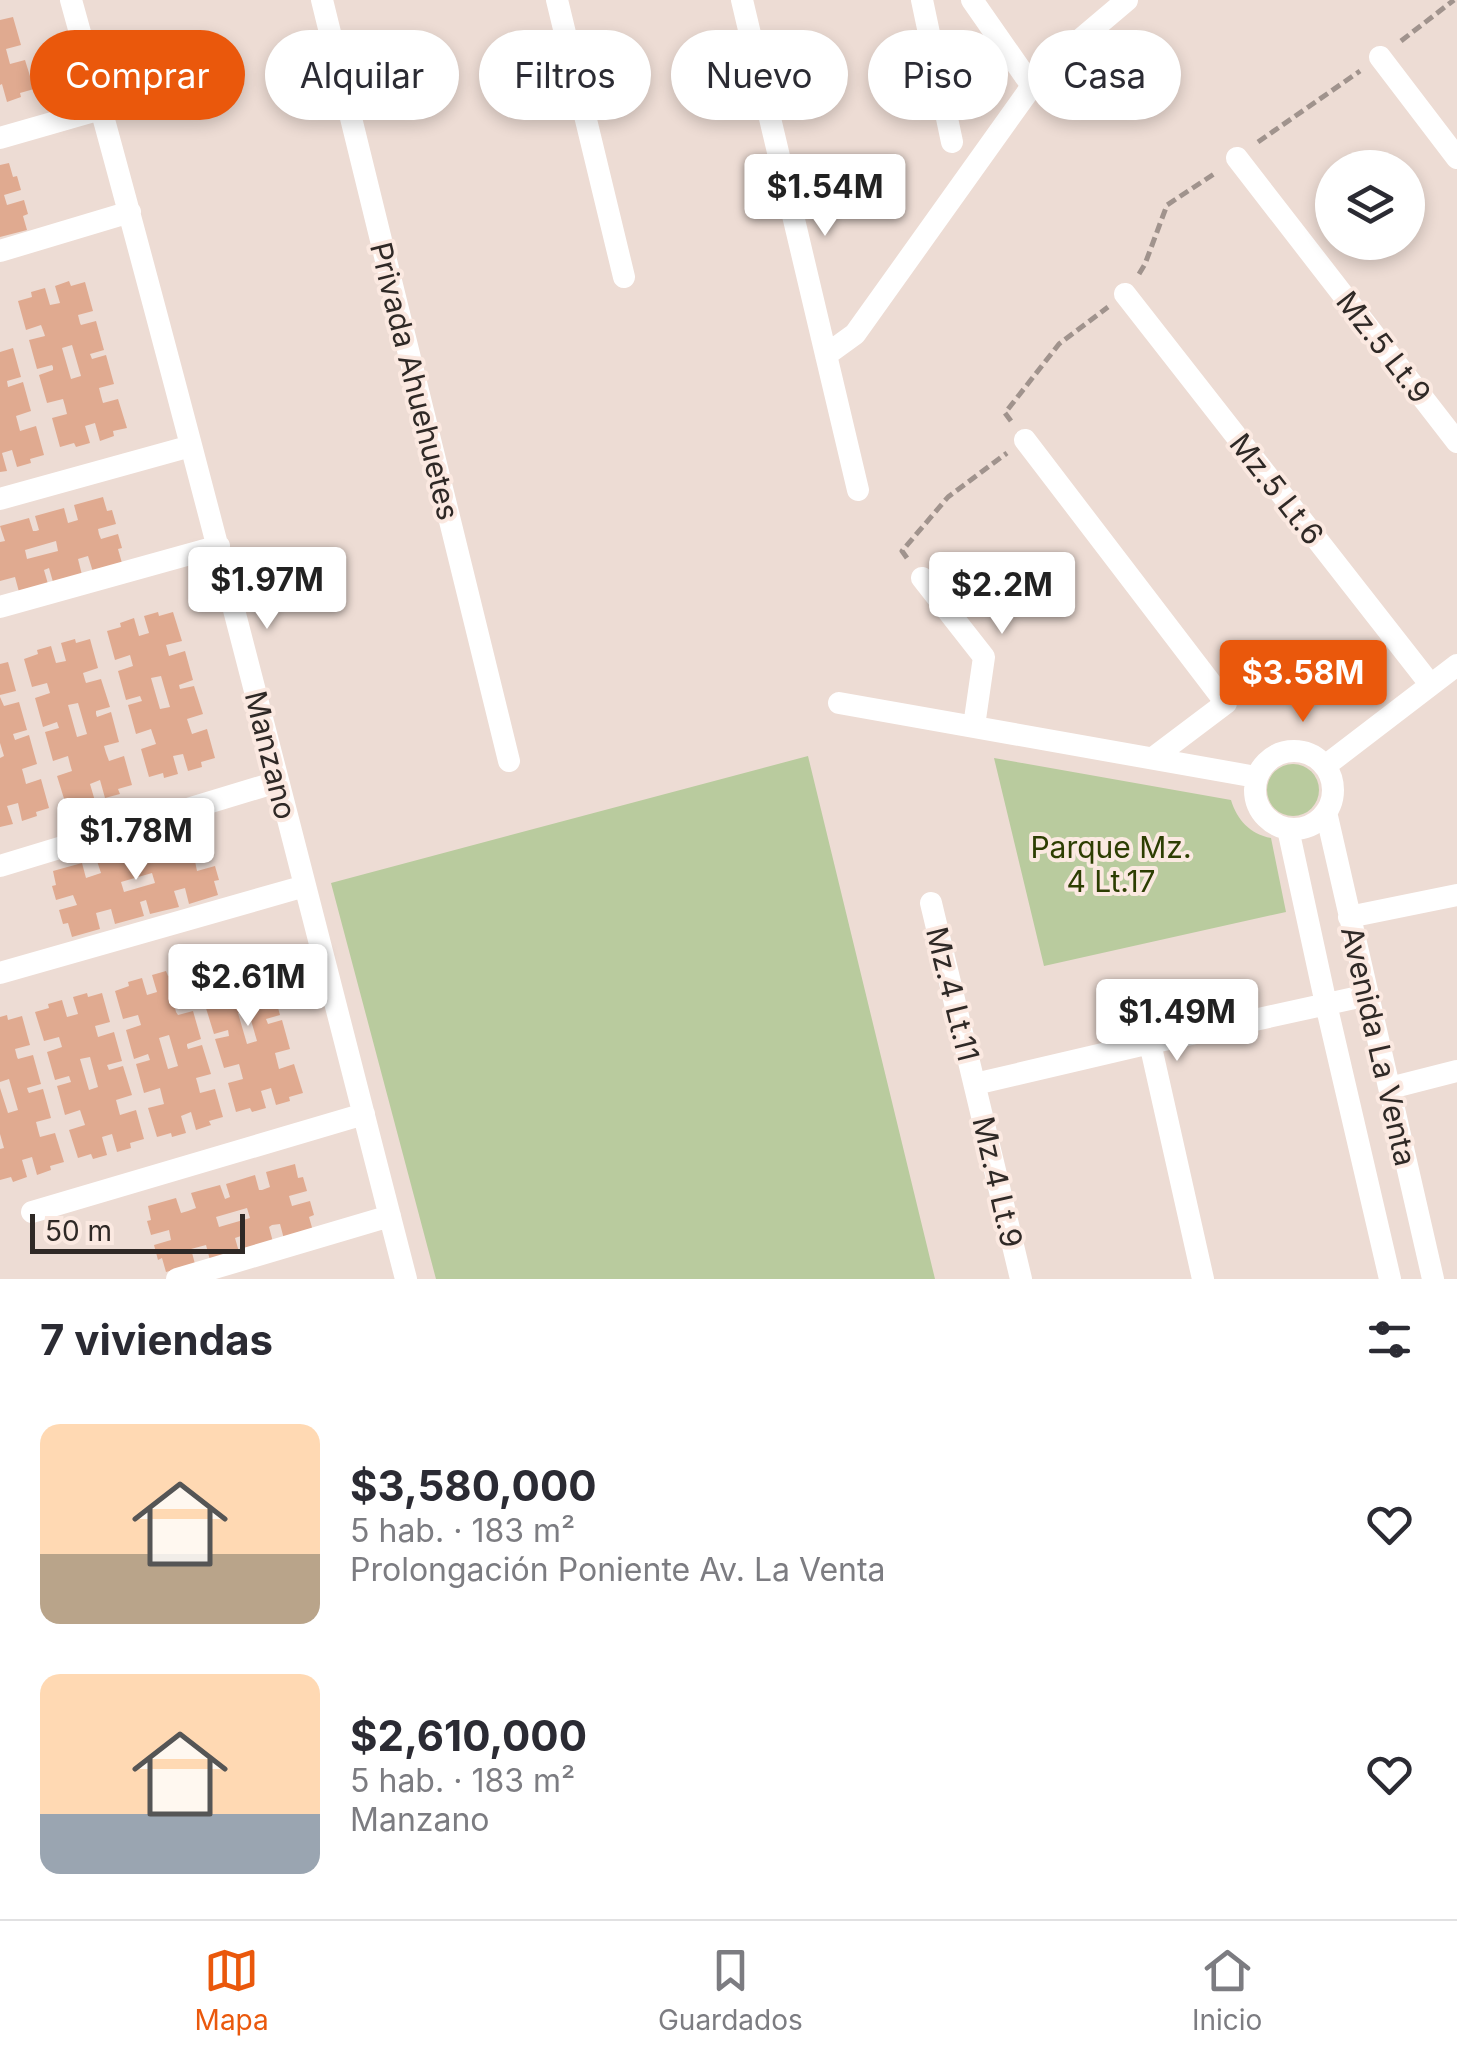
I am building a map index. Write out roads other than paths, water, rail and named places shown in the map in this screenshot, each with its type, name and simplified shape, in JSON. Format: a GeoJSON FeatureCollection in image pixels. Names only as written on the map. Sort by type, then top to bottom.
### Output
{"type":"FeatureCollection","features":[{"type":"Feature","properties":{"kind":"street","name":"Manzano"},"geometry":{"type":"LineString","coordinates":[[71,0],[80,30]]}},
{"type":"Feature","properties":{"kind":"street","name":"Privada Ahuehuetes"},"geometry":{"type":"LineString","coordinates":[[322,0],[508,761]]}},
{"type":"Feature","properties":{"kind":"street"},"geometry":{"type":"LineString","coordinates":[[557,0],[624,277]]}},
{"type":"Feature","properties":{"kind":"street"},"geometry":{"type":"LineString","coordinates":[[742,0],[858,490]]}},
{"type":"Feature","properties":{"kind":"street"},"geometry":{"type":"LineString","coordinates":[[922,0],[952,142]]}},
{"type":"Feature","properties":{"kind":"street"},"geometry":{"type":"LineString","coordinates":[[972,0],[1028,80]]}},
{"type":"Feature","properties":{"kind":"street"},"geometry":{"type":"LineString","coordinates":[[1092,30],[1127,0]]}},
{"type":"Feature","properties":{"kind":"street"},"geometry":{"type":"LineString","coordinates":[[1380,57],[1457,158]]}},
{"type":"Feature","properties":{"kind":"street"},"geometry":{"type":"LineString","coordinates":[[826,355],[854,334],[1028,92]]}},
{"type":"Feature","properties":{"kind":"street"},"geometry":{"type":"LineString","coordinates":[[0,138],[63,120]]}},
{"type":"Feature","properties":{"kind":"street","name":"Manzano"},"geometry":{"type":"LineString","coordinates":[[105,120],[219,546],[406,1279]]}},
{"type":"Feature","properties":{"kind":"street","name":"Mz.5 Lt.9"},"geometry":{"type":"LineString","coordinates":[[1237,158],[1457,442]]}},
{"type":"Feature","properties":{"kind":"street"},"geometry":{"type":"LineString","coordinates":[[0,251],[130,212]]}},
{"type":"Feature","properties":{"kind":"street","name":"Mz.5 Lt.6"},"geometry":{"type":"LineString","coordinates":[[1125,294],[1430,684]]}},
{"type":"Feature","properties":{"kind":"street"},"geometry":{"type":"LineString","coordinates":[[1025,440],[1226,703],[1153,758]]}},
{"type":"Feature","properties":{"kind":"street"},"geometry":{"type":"LineString","coordinates":[[0,499],[192,446]]}},
{"type":"Feature","properties":{"kind":"street"},"geometry":{"type":"LineString","coordinates":[[0,607],[219,546]]}},
{"type":"Feature","properties":{"kind":"street"},"geometry":{"type":"LineString","coordinates":[[922,578],[984,656],[974,726]]}},
{"type":"Feature","properties":{"kind":"street"},"geometry":{"type":"LineString","coordinates":[[1326,766],[1457,664]]}},
{"type":"Feature","properties":{"kind":"street"},"geometry":{"type":"LineString","coordinates":[[839,703],[1256,777]]}},
{"type":"Feature","properties":{"kind":"street"},"geometry":{"type":"LineString","coordinates":[[1296,750],[1312,754],[1326,766],[1332,781],[1332,797],[1326,812],[1314,823],[1288,829],[1272,823],[1260,810],[1254,794],[1256,777],[1265,762],[1279,753],[1296,750]]}},
{"type":"Feature","properties":{"kind":"street"},"geometry":{"type":"LineString","coordinates":[[0,866],[277,782]]}},
{"type":"Feature","properties":{"kind":"street","name":"Avenida La Venta"},"geometry":{"type":"LineString","coordinates":[[1326,812],[1433,1279]]}},
{"type":"Feature","properties":{"kind":"street","name":"Avenida La Venta"},"geometry":{"type":"LineString","coordinates":[[1288,829],[1390,1279]]}},
{"type":"Feature","properties":{"kind":"street"},"geometry":{"type":"LineString","coordinates":[[0,973],[305,886]]}},
{"type":"Feature","properties":{"kind":"street"},"geometry":{"type":"LineString","coordinates":[[1349,917],[1457,895]]}},
{"type":"Feature","properties":{"kind":"street","name":"Mz.4 Lt.11"},"geometry":{"type":"LineString","coordinates":[[931,903],[976,1084]]}},
{"type":"Feature","properties":{"kind":"street"},"geometry":{"type":"LineString","coordinates":[[976,1084],[1368,995]]}},
{"type":"Feature","properties":{"kind":"street"},"geometry":{"type":"LineString","coordinates":[[1150,1043],[1203,1279]]}},
{"type":"Feature","properties":{"kind":"street"},"geometry":{"type":"LineString","coordinates":[[1390,1088],[1457,1072]]}},
{"type":"Feature","properties":{"kind":"street","name":"Mz.4 Lt.9"},"geometry":{"type":"LineString","coordinates":[[976,1084],[1021,1279]]}},
{"type":"Feature","properties":{"kind":"street"},"geometry":{"type":"LineString","coordinates":[[32,1212],[364,1114]]}},
{"type":"Feature","properties":{"kind":"street"},"geometry":{"type":"LineString","coordinates":[[177,1279],[390,1216]]}},
{"type":"Feature","properties":{"kind":"park label","name":"Parque Mz. 4 Lt.17"},"geometry":{"type":"Point","coordinates":[1111,864]}}]}
